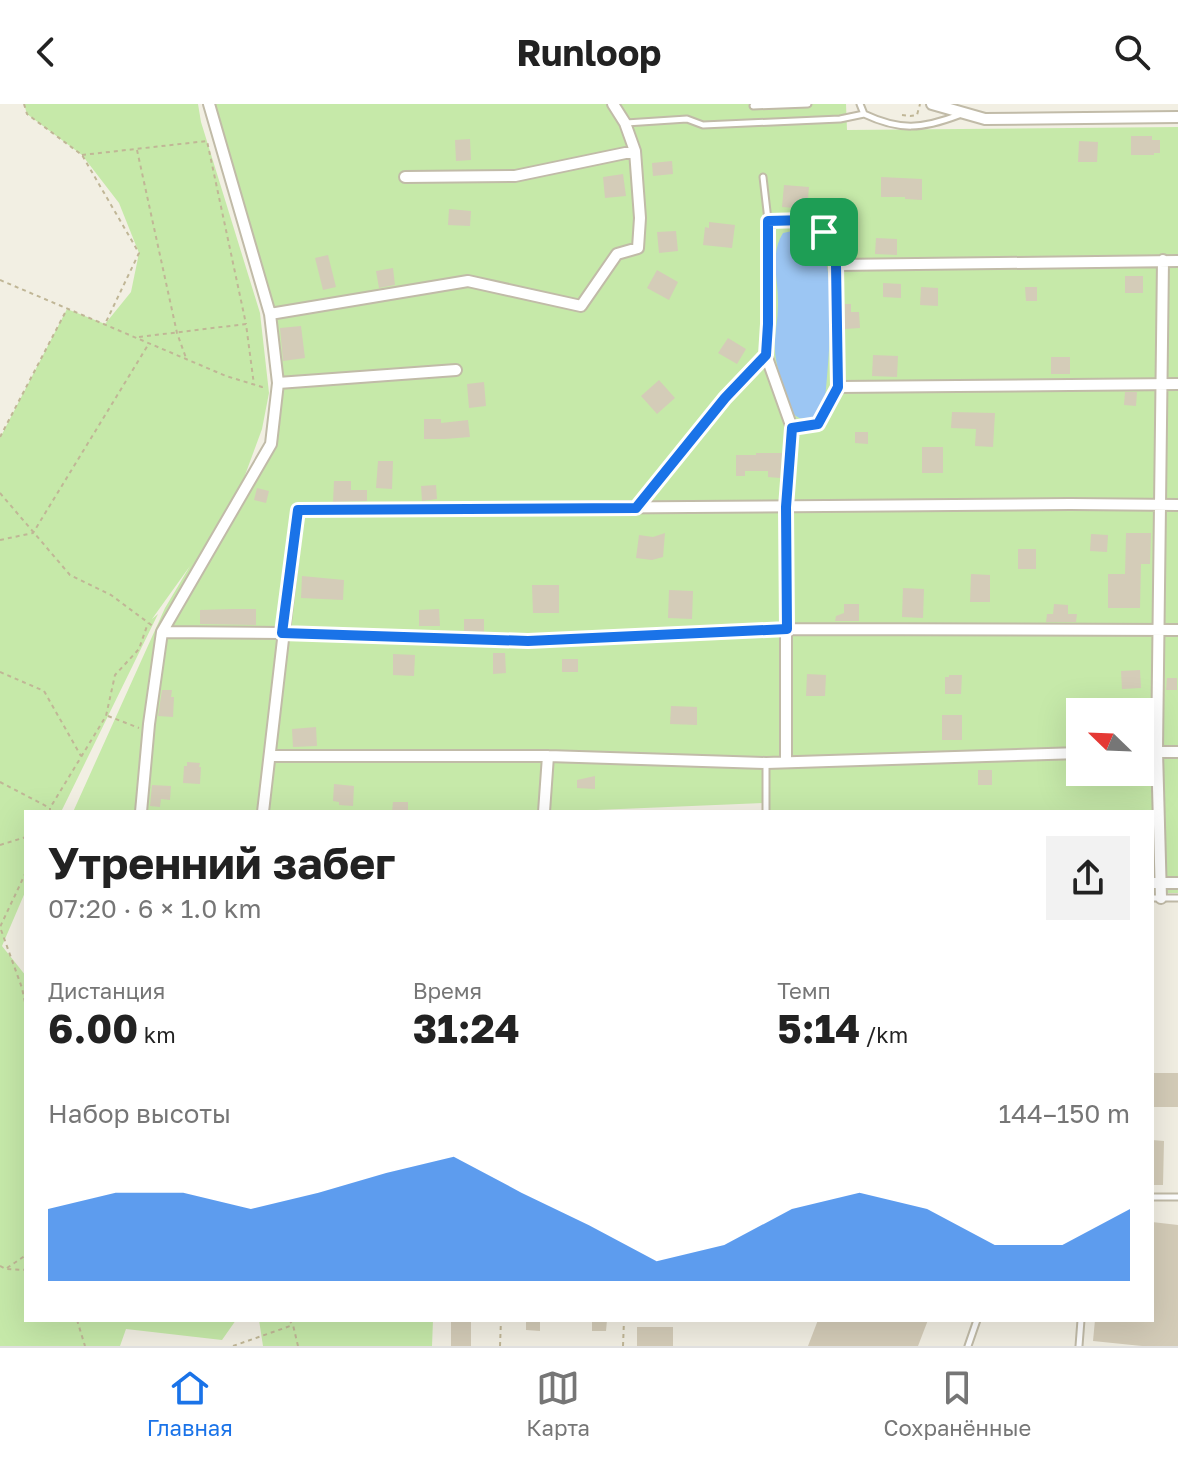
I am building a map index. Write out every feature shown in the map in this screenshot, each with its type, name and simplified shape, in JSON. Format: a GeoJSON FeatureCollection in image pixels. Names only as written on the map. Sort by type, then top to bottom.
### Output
{"type":"FeatureCollection","features":[{"type":"Feature","properties":{"kind":"street"},"geometry":{"type":"LineString","coordinates":[[141,810],[162,632],[271,444],[278,383],[270,314],[209,104]]}},
{"type":"Feature","properties":{"kind":"street"},"geometry":{"type":"LineString","coordinates":[[270,314],[468,281],[581,306],[617,254],[638,248],[640,218],[635,151],[625,123],[613,104]]}},
{"type":"Feature","properties":{"kind":"street"},"geometry":{"type":"LineString","coordinates":[[932,104],[985,119],[1178,117]]}},
{"type":"Feature","properties":{"kind":"street"},"geometry":{"type":"LineString","coordinates":[[405,177],[515,176],[635,151]]}},
{"type":"Feature","properties":{"kind":"street"},"geometry":{"type":"LineString","coordinates":[[786,762],[786,507],[792,428],[766,355],[768,221],[806,220],[824,232],[836,265],[838,387],[818,424],[792,428]]}},
{"type":"Feature","properties":{"kind":"street"},"geometry":{"type":"LineString","coordinates":[[1156,898],[1163,260]]}},
{"type":"Feature","properties":{"kind":"street"},"geometry":{"type":"LineString","coordinates":[[836,265],[1178,261]]}},
{"type":"Feature","properties":{"kind":"street"},"geometry":{"type":"LineString","coordinates":[[636,508],[725,398],[766,355]]}},
{"type":"Feature","properties":{"kind":"street"},"geometry":{"type":"LineString","coordinates":[[278,383],[456,370]]}},
{"type":"Feature","properties":{"kind":"street"},"geometry":{"type":"LineString","coordinates":[[838,387],[1178,384]]}},
{"type":"Feature","properties":{"kind":"street"},"geometry":{"type":"LineString","coordinates":[[263,810],[298,510],[1178,505]]}},
{"type":"Feature","properties":{"kind":"street"},"geometry":{"type":"LineString","coordinates":[[162,632],[528,641],[787,629],[1178,630]]}},
{"type":"Feature","properties":{"kind":"street"},"geometry":{"type":"LineString","coordinates":[[1154,751],[1178,752]]}},
{"type":"Feature","properties":{"kind":"street"},"geometry":{"type":"LineString","coordinates":[[270,756],[548,756],[766,763],[1066,753]]}},
{"type":"Feature","properties":{"kind":"street"},"geometry":{"type":"LineString","coordinates":[[544,810],[548,756]]}},
{"type":"Feature","properties":{"kind":"street"},"geometry":{"type":"LineString","coordinates":[[1156,883],[1178,883]]}},
{"type":"Feature","properties":{"kind":"lane"},"geometry":{"type":"LineString","coordinates":[[753,106],[808,104]]}},
{"type":"Feature","properties":{"kind":"lane"},"geometry":{"type":"LineString","coordinates":[[860,104],[864,114]]}},
{"type":"Feature","properties":{"kind":"lane"},"geometry":{"type":"LineString","coordinates":[[625,123],[687,119],[703,125],[840,119],[864,114],[884,123],[919,127],[940,123],[964,113]]}},
{"type":"Feature","properties":{"kind":"lane"},"geometry":{"type":"LineString","coordinates":[[763,177],[768,221]]}},
{"type":"Feature","properties":{"kind":"lane"},"geometry":{"type":"LineString","coordinates":[[766,763],[766,810]]}},
{"type":"Feature","properties":{"kind":"lane"},"geometry":{"type":"LineString","coordinates":[[1156,898],[1178,898]]}},
{"type":"Feature","properties":{"kind":"lane"},"geometry":{"type":"LineString","coordinates":[[1154,1197],[1178,1197]]}},
{"type":"Feature","properties":{"kind":"lane"},"geometry":{"type":"LineString","coordinates":[[968,1346],[976,1322]]}},
{"type":"Feature","properties":{"kind":"lane"},"geometry":{"type":"LineString","coordinates":[[1079,1346],[1081,1322]]}},
{"type":"Feature","properties":{"kind":"path"},"geometry":{"type":"LineString","coordinates":[[24,104],[27,114],[82,155],[139,253],[105,324]]}},
{"type":"Feature","properties":{"kind":"path"},"geometry":{"type":"LineString","coordinates":[[902,115],[917,115],[920,104]]}},
{"type":"Feature","properties":{"kind":"path"},"geometry":{"type":"LineString","coordinates":[[0,280],[254,385],[246,324],[207,141],[82,155]]}},
{"type":"Feature","properties":{"kind":"path"},"geometry":{"type":"LineString","coordinates":[[137,149],[177,333],[186,359]]}},
{"type":"Feature","properties":{"kind":"path"},"geometry":{"type":"LineString","coordinates":[[0,437],[67,309]]}},
{"type":"Feature","properties":{"kind":"path"},"geometry":{"type":"LineString","coordinates":[[138,338],[246,324]]}},
{"type":"Feature","properties":{"kind":"path"},"geometry":{"type":"LineString","coordinates":[[0,540],[33,533],[149,344]]}},
{"type":"Feature","properties":{"kind":"path"},"geometry":{"type":"LineString","coordinates":[[0,493],[70,575],[111,595],[148,623],[139,649],[115,675],[106,716],[50,810],[0,782]]}},
{"type":"Feature","properties":{"kind":"path"},"geometry":{"type":"LineString","coordinates":[[0,672],[44,691],[82,756]]}},
{"type":"Feature","properties":{"kind":"path"},"geometry":{"type":"LineString","coordinates":[[106,716],[148,732]]}},
{"type":"Feature","properties":{"kind":"path"},"geometry":{"type":"LineString","coordinates":[[0,845],[24,838]]}},
{"type":"Feature","properties":{"kind":"path"},"geometry":{"type":"LineString","coordinates":[[24,876],[0,927],[24,998]]}},
{"type":"Feature","properties":{"kind":"path"},"geometry":{"type":"LineString","coordinates":[[6,1269],[24,1256]]}},
{"type":"Feature","properties":{"kind":"path"},"geometry":{"type":"LineString","coordinates":[[0,1266],[24,1270]]}},
{"type":"Feature","properties":{"kind":"path"},"geometry":{"type":"LineString","coordinates":[[78,1322],[85,1346]]}},
{"type":"Feature","properties":{"kind":"path"},"geometry":{"type":"LineString","coordinates":[[291,1322],[298,1346]]}},
{"type":"Feature","properties":{"kind":"path"},"geometry":{"type":"LineString","coordinates":[[500,1346],[501,1322]]}},
{"type":"Feature","properties":{"kind":"path"},"geometry":{"type":"LineString","coordinates":[[623,1346],[624,1322]]}},
{"type":"Feature","properties":{"kind":"path"},"geometry":{"type":"LineString","coordinates":[[233,1346],[293,1325]]}},
{"type":"Feature","properties":{"kind":"green space"},"geometry":{"type":"Polygon","coordinates":[[[24,104],[198,104],[260,313],[269,393],[262,429],[240,489],[267,444],[272,380],[267,331],[253,268],[209,128],[205,104],[846,104],[847,130],[1178,127],[1178,893],[1154,893],[1154,810],[763,810],[763,803],[597,810],[74,810],[165,608],[190,566],[152,619],[158,614],[62,810],[24,810],[24,895],[2,946],[24,974],[24,1322],[235,1322],[222,1340],[126,1329],[120,1346],[0,1346],[0,438],[67,309],[105,324],[131,292],[139,253],[119,203],[82,155],[27,114],[24,104]]]}},
{"type":"Feature","properties":{"kind":"green space"},"geometry":{"type":"Polygon","coordinates":[[[259,1322],[433,1322],[432,1346],[263,1346],[259,1322]]]}},
{"type":"Feature","properties":{"kind":"water"},"geometry":{"type":"Polygon","coordinates":[[[802,229],[815,237],[824,253],[830,294],[825,401],[822,412],[804,419],[792,413],[785,398],[775,344],[778,306],[776,250],[783,233],[802,229]]]}},
{"type":"Feature","properties":{"kind":"building"},"geometry":{"type":"Polygon","coordinates":[[[1131,136],[1152,136],[1152,140],[1160,140],[1160,153],[1131,155],[1131,136]]]}},
{"type":"Feature","properties":{"kind":"building"},"geometry":{"type":"Polygon","coordinates":[[[470,139],[471,160],[456,161],[455,140],[470,139]]]}},
{"type":"Feature","properties":{"kind":"building"},"geometry":{"type":"Polygon","coordinates":[[[1079,141],[1098,142],[1097,162],[1078,162],[1079,141]]]}},
{"type":"Feature","properties":{"kind":"building"},"geometry":{"type":"Polygon","coordinates":[[[672,161],[673,174],[653,176],[652,163],[672,161]]]}},
{"type":"Feature","properties":{"kind":"building"},"geometry":{"type":"Polygon","coordinates":[[[623,174],[626,196],[605,198],[603,177],[623,174]]]}},
{"type":"Feature","properties":{"kind":"building"},"geometry":{"type":"Polygon","coordinates":[[[881,177],[922,179],[922,200],[881,197],[881,177]]]}},
{"type":"Feature","properties":{"kind":"building"},"geometry":{"type":"Polygon","coordinates":[[[784,185],[809,187],[807,209],[782,207],[784,185]]]}},
{"type":"Feature","properties":{"kind":"building"},"geometry":{"type":"Polygon","coordinates":[[[449,209],[471,211],[470,226],[448,225],[449,209]]]}},
{"type":"Feature","properties":{"kind":"building"},"geometry":{"type":"Polygon","coordinates":[[[709,222],[735,225],[732,248],[703,245],[705,227],[709,228],[709,222]]]}},
{"type":"Feature","properties":{"kind":"building"},"geometry":{"type":"Polygon","coordinates":[[[676,231],[678,251],[659,253],[657,232],[676,231]]]}},
{"type":"Feature","properties":{"kind":"building"},"geometry":{"type":"Polygon","coordinates":[[[876,238],[897,239],[897,255],[875,254],[876,238]]]}},
{"type":"Feature","properties":{"kind":"building"},"geometry":{"type":"Polygon","coordinates":[[[328,255],[336,287],[323,290],[315,258],[328,255]]]}},
{"type":"Feature","properties":{"kind":"building"},"geometry":{"type":"Polygon","coordinates":[[[393,268],[395,285],[379,288],[376,271],[393,268]]]}},
{"type":"Feature","properties":{"kind":"building"},"geometry":{"type":"Polygon","coordinates":[[[657,270],[678,282],[669,300],[647,288],[657,270]]]}},
{"type":"Feature","properties":{"kind":"building"},"geometry":{"type":"Polygon","coordinates":[[[1125,276],[1143,276],[1143,293],[1125,293],[1125,276]]]}},
{"type":"Feature","properties":{"kind":"building"},"geometry":{"type":"Polygon","coordinates":[[[883,283],[901,284],[901,298],[883,297],[883,283]]]}},
{"type":"Feature","properties":{"kind":"building"},"geometry":{"type":"Polygon","coordinates":[[[921,287],[938,288],[938,306],[920,305],[921,287]]]}},
{"type":"Feature","properties":{"kind":"building"},"geometry":{"type":"Polygon","coordinates":[[[1025,287],[1037,287],[1037,301],[1026,301],[1025,287]]]}},
{"type":"Feature","properties":{"kind":"building"},"geometry":{"type":"Polygon","coordinates":[[[845,304],[851,304],[851,312],[859,312],[860,328],[845,329],[845,304]]]}},
{"type":"Feature","properties":{"kind":"building"},"geometry":{"type":"Polygon","coordinates":[[[301,326],[305,358],[283,361],[280,328],[301,326]]]}},
{"type":"Feature","properties":{"kind":"building"},"geometry":{"type":"Polygon","coordinates":[[[728,338],[746,349],[737,364],[718,353],[728,338]]]}},
{"type":"Feature","properties":{"kind":"building"},"geometry":{"type":"Polygon","coordinates":[[[873,355],[898,356],[897,377],[872,376],[873,355]]]}},
{"type":"Feature","properties":{"kind":"building"},"geometry":{"type":"Polygon","coordinates":[[[1051,357],[1070,357],[1070,374],[1051,374],[1051,357]]]}},
{"type":"Feature","properties":{"kind":"building"},"geometry":{"type":"Polygon","coordinates":[[[659,380],[675,398],[657,414],[641,396],[659,380]]]}},
{"type":"Feature","properties":{"kind":"building"},"geometry":{"type":"Polygon","coordinates":[[[484,382],[486,406],[469,408],[467,384],[484,382]]]}},
{"type":"Feature","properties":{"kind":"building"},"geometry":{"type":"Polygon","coordinates":[[[1125,392],[1137,392],[1136,406],[1124,405],[1125,392]]]}},
{"type":"Feature","properties":{"kind":"building"},"geometry":{"type":"Polygon","coordinates":[[[952,412],[995,413],[993,447],[975,446],[976,429],[951,428],[952,412]]]}},
{"type":"Feature","properties":{"kind":"building"},"geometry":{"type":"Polygon","coordinates":[[[424,419],[441,419],[441,423],[468,420],[470,437],[424,439],[424,419]]]}},
{"type":"Feature","properties":{"kind":"building"},"geometry":{"type":"Polygon","coordinates":[[[855,432],[868,432],[868,444],[855,443],[855,432]]]}},
{"type":"Feature","properties":{"kind":"building"},"geometry":{"type":"Polygon","coordinates":[[[922,447],[943,447],[943,473],[922,473],[922,447]]]}},
{"type":"Feature","properties":{"kind":"building"},"geometry":{"type":"Polygon","coordinates":[[[782,453],[780,478],[768,477],[768,471],[745,471],[745,476],[736,476],[736,455],[782,453]]]}},
{"type":"Feature","properties":{"kind":"building"},"geometry":{"type":"Polygon","coordinates":[[[378,461],[393,461],[392,489],[376,488],[378,461]]]}},
{"type":"Feature","properties":{"kind":"building"},"geometry":{"type":"Polygon","coordinates":[[[334,481],[351,481],[351,490],[367,490],[367,501],[333,502],[334,481]]]}},
{"type":"Feature","properties":{"kind":"building"},"geometry":{"type":"Polygon","coordinates":[[[436,485],[437,499],[422,501],[421,486],[436,485]]]}},
{"type":"Feature","properties":{"kind":"building"},"geometry":{"type":"Polygon","coordinates":[[[257,488],[269,491],[266,503],[254,500],[257,488]]]}},
{"type":"Feature","properties":{"kind":"building"},"geometry":{"type":"Polygon","coordinates":[[[665,533],[663,557],[652,560],[636,558],[639,535],[653,537],[665,533]]]}},
{"type":"Feature","properties":{"kind":"building"},"geometry":{"type":"Polygon","coordinates":[[[1126,533],[1151,533],[1150,564],[1141,564],[1140,608],[1108,608],[1108,574],[1125,574],[1126,533]]]}},
{"type":"Feature","properties":{"kind":"building"},"geometry":{"type":"Polygon","coordinates":[[[1091,534],[1108,535],[1107,552],[1090,551],[1091,534]]]}},
{"type":"Feature","properties":{"kind":"building"},"geometry":{"type":"Polygon","coordinates":[[[1018,549],[1036,549],[1036,569],[1018,569],[1018,549]]]}},
{"type":"Feature","properties":{"kind":"building"},"geometry":{"type":"Polygon","coordinates":[[[971,574],[990,575],[990,602],[970,602],[971,574]]]}},
{"type":"Feature","properties":{"kind":"building"},"geometry":{"type":"Polygon","coordinates":[[[302,576],[344,580],[343,600],[301,598],[302,576]]]}},
{"type":"Feature","properties":{"kind":"building"},"geometry":{"type":"Polygon","coordinates":[[[532,585],[559,585],[559,613],[533,613],[532,585]]]}},
{"type":"Feature","properties":{"kind":"building"},"geometry":{"type":"Polygon","coordinates":[[[903,588],[924,589],[923,618],[902,617],[903,588]]]}},
{"type":"Feature","properties":{"kind":"building"},"geometry":{"type":"Polygon","coordinates":[[[669,590],[693,591],[692,619],[668,618],[669,590]]]}},
{"type":"Feature","properties":{"kind":"building"},"geometry":{"type":"Polygon","coordinates":[[[844,604],[859,604],[859,621],[835,621],[836,616],[844,613],[844,604]]]}},
{"type":"Feature","properties":{"kind":"building"},"geometry":{"type":"Polygon","coordinates":[[[1054,604],[1068,605],[1068,614],[1077,614],[1076,622],[1046,622],[1047,614],[1053,614],[1054,604]]]}},
{"type":"Feature","properties":{"kind":"building"},"geometry":{"type":"Polygon","coordinates":[[[256,609],[256,625],[200,624],[200,610],[256,609]]]}},
{"type":"Feature","properties":{"kind":"building"},"geometry":{"type":"Polygon","coordinates":[[[439,609],[440,626],[419,626],[419,610],[439,609]]]}},
{"type":"Feature","properties":{"kind":"building"},"geometry":{"type":"Polygon","coordinates":[[[464,619],[484,619],[484,632],[464,631],[464,619]]]}},
{"type":"Feature","properties":{"kind":"building"},"geometry":{"type":"Polygon","coordinates":[[[493,653],[505,653],[506,673],[493,674],[493,653]]]}},
{"type":"Feature","properties":{"kind":"building"},"geometry":{"type":"Polygon","coordinates":[[[393,654],[415,655],[414,676],[393,675],[393,654]]]}},
{"type":"Feature","properties":{"kind":"building"},"geometry":{"type":"Polygon","coordinates":[[[562,659],[578,659],[578,672],[562,672],[562,659]]]}},
{"type":"Feature","properties":{"kind":"building"},"geometry":{"type":"Polygon","coordinates":[[[1140,670],[1141,688],[1122,689],[1121,671],[1140,670]]]}},
{"type":"Feature","properties":{"kind":"building"},"geometry":{"type":"Polygon","coordinates":[[[807,674],[826,675],[825,696],[806,696],[807,674]]]}},
{"type":"Feature","properties":{"kind":"building"},"geometry":{"type":"Polygon","coordinates":[[[962,675],[961,694],[945,694],[945,677],[962,675]]]}},
{"type":"Feature","properties":{"kind":"building"},"geometry":{"type":"Polygon","coordinates":[[[1167,678],[1177,678],[1177,690],[1166,690],[1167,678]]]}},
{"type":"Feature","properties":{"kind":"building"},"geometry":{"type":"Polygon","coordinates":[[[162,690],[172,690],[173,717],[158,716],[162,690]]]}},
{"type":"Feature","properties":{"kind":"building"},"geometry":{"type":"Polygon","coordinates":[[[671,706],[697,707],[697,725],[670,724],[671,706]]]}},
{"type":"Feature","properties":{"kind":"building"},"geometry":{"type":"Polygon","coordinates":[[[942,715],[962,715],[962,740],[942,740],[942,715]]]}},
{"type":"Feature","properties":{"kind":"building"},"geometry":{"type":"Polygon","coordinates":[[[316,727],[317,746],[293,747],[292,729],[316,727]]]}},
{"type":"Feature","properties":{"kind":"building"},"geometry":{"type":"Polygon","coordinates":[[[187,762],[200,763],[200,784],[183,783],[187,762]]]}},
{"type":"Feature","properties":{"kind":"building"},"geometry":{"type":"Polygon","coordinates":[[[978,770],[992,770],[992,785],[978,785],[978,770]]]}},
{"type":"Feature","properties":{"kind":"building"},"geometry":{"type":"Polygon","coordinates":[[[595,776],[595,789],[577,788],[577,780],[595,776]]]}},
{"type":"Feature","properties":{"kind":"building"},"geometry":{"type":"Polygon","coordinates":[[[334,784],[354,786],[353,806],[339,805],[339,802],[333,801],[334,784]]]}},
{"type":"Feature","properties":{"kind":"building"},"geometry":{"type":"Polygon","coordinates":[[[152,785],[171,786],[170,800],[161,799],[160,807],[150,806],[152,785]]]}},
{"type":"Feature","properties":{"kind":"building"},"geometry":{"type":"Polygon","coordinates":[[[393,802],[408,802],[408,810],[392,810],[393,802]]]}},
{"type":"Feature","properties":{"kind":"building"},"geometry":{"type":"Polygon","coordinates":[[[1154,1073],[1178,1073],[1178,1107],[1154,1107],[1154,1073]]]}},
{"type":"Feature","properties":{"kind":"building"},"geometry":{"type":"Polygon","coordinates":[[[1154,1140],[1164,1141],[1163,1185],[1154,1185],[1154,1140]]]}},
{"type":"Feature","properties":{"kind":"building"},"geometry":{"type":"Polygon","coordinates":[[[1154,1222],[1178,1225],[1178,1346],[1093,1341],[1095,1322],[1154,1322],[1154,1222]]]}},
{"type":"Feature","properties":{"kind":"building"},"geometry":{"type":"Polygon","coordinates":[[[451,1322],[471,1322],[471,1346],[451,1346],[451,1322]]]}},
{"type":"Feature","properties":{"kind":"building"},"geometry":{"type":"Polygon","coordinates":[[[526,1322],[540,1322],[540,1331],[526,1330],[526,1322]]]}},
{"type":"Feature","properties":{"kind":"building"},"geometry":{"type":"Polygon","coordinates":[[[592,1322],[607,1322],[606,1331],[592,1331],[592,1322]]]}},
{"type":"Feature","properties":{"kind":"building"},"geometry":{"type":"Polygon","coordinates":[[[817,1322],[927,1322],[918,1346],[808,1346],[817,1322]]]}},
{"type":"Feature","properties":{"kind":"building"},"geometry":{"type":"Polygon","coordinates":[[[637,1327],[673,1327],[673,1346],[637,1346],[637,1327]]]}},
{"type":"Feature","properties":{"kind":"route"},"geometry":{"type":"LineString","coordinates":[[806,220],[824,232],[836,265],[838,387],[818,424],[792,428],[786,507],[787,629],[528,641],[282,633],[298,510],[636,508],[725,398],[766,355],[768,221],[806,220]]}}]}
